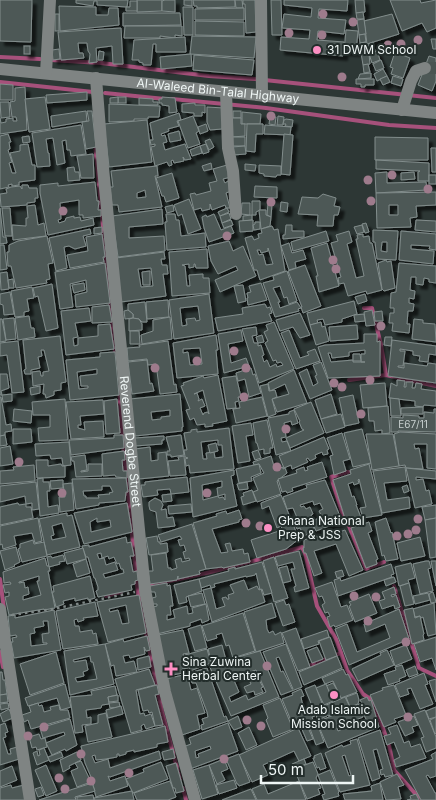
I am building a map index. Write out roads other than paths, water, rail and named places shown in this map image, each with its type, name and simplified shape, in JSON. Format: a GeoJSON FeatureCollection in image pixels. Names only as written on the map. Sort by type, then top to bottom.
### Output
{"type":"FeatureCollection","features":[{"type":"Feature","properties":{"kind":"street"},"geometry":{"type":"LineString","coordinates":[[46,73],[50,0]]}},
{"type":"Feature","properties":{"kind":"street"},"geometry":{"type":"LineString","coordinates":[[261,0],[262,95]]}},
{"type":"Feature","properties":{"kind":"street"},"geometry":{"type":"LineString","coordinates":[[402,110],[416,70],[425,68]]}},
{"type":"Feature","properties":{"kind":"street","name":"Al-Waleed Bin-Talal Highway"},"geometry":{"type":"LineString","coordinates":[[0,69],[402,110],[435,111]]}},
{"type":"Feature","properties":{"kind":"street","name":"Reverend Dogbe Street"},"geometry":{"type":"LineString","coordinates":[[96,78],[103,168],[145,590],[168,701],[195,800]]}},
{"type":"Feature","properties":{"kind":"street"},"geometry":{"type":"LineString","coordinates":[[226,92],[228,148],[233,171],[236,214]]}},
{"type":"Feature","properties":{"kind":"street"},"geometry":{"type":"LineString","coordinates":[[1,613],[30,800]]}},
{"type":"Feature","properties":{"kind":"waterway"},"geometry":{"type":"LineString","coordinates":[[0,57],[40,59]]}},
{"type":"Feature","properties":{"kind":"waterway"},"geometry":{"type":"LineString","coordinates":[[51,60],[101,63],[209,76],[436,98]]}},
{"type":"Feature","properties":{"kind":"waterway"},"geometry":{"type":"LineString","coordinates":[[0,82],[93,93]]}},
{"type":"Feature","properties":{"kind":"waterway"},"geometry":{"type":"LineString","coordinates":[[105,93],[165,99]]}},
{"type":"Feature","properties":{"kind":"waterway"},"geometry":{"type":"LineString","coordinates":[[172,99],[266,108],[389,125],[436,128]]}},
{"type":"Feature","properties":{"kind":"waterway"},"geometry":{"type":"LineString","coordinates":[[95,143],[115,352]]}},
{"type":"Feature","properties":{"kind":"waterway"},"geometry":{"type":"LineString","coordinates":[[364,308],[372,308],[386,375]]}},
{"type":"Feature","properties":{"kind":"waterway"},"geometry":{"type":"LineString","coordinates":[[349,380],[386,375],[436,386]]}},
{"type":"Feature","properties":{"kind":"waterway"},"geometry":{"type":"LineString","coordinates":[[119,387],[138,594],[162,712],[180,779]]}},
{"type":"Feature","properties":{"kind":"waterway"},"geometry":{"type":"LineString","coordinates":[[348,472],[331,477],[345,522],[349,526],[366,569],[384,562]]}},
{"type":"Feature","properties":{"kind":"waterway"},"geometry":{"type":"LineString","coordinates":[[149,585],[226,568],[302,547],[317,606],[336,639],[347,670],[363,694],[373,701],[389,745],[394,770],[421,800]]}},
{"type":"Feature","properties":{"kind":"waterway"},"geometry":{"type":"LineString","coordinates":[[0,579],[4,609]]}},
{"type":"Feature","properties":{"kind":"waterway"},"geometry":{"type":"LineString","coordinates":[[394,586],[419,668],[436,676]]}},
{"type":"Feature","properties":{"kind":"waterway"},"geometry":{"type":"LineString","coordinates":[[106,596],[121,592]]}},
{"type":"Feature","properties":{"kind":"waterway"},"geometry":{"type":"LineString","coordinates":[[0,652],[3,667]]}},
{"type":"Feature","properties":{"kind":"waterway"},"geometry":{"type":"LineString","coordinates":[[311,665],[341,653]]}},
{"type":"Feature","properties":{"kind":"waterway"},"geometry":{"type":"LineString","coordinates":[[183,788],[186,800]]}},
{"type":"Feature","properties":{"kind":"tunnel"},"geometry":{"type":"LineString","coordinates":[[425,68],[436,68]]}},
{"type":"Feature","properties":{"kind":"place","name":"31 DWM School"},"geometry":{"type":"Point","coordinates":[317,50]}},
{"type":"Feature","properties":{"kind":"place","name":"Ghana National Prep & JSS"},"geometry":{"type":"Point","coordinates":[268,528]}},
{"type":"Feature","properties":{"kind":"place","name":"Sina Zuwina Herbal Center"},"geometry":{"type":"Point","coordinates":[171,669]}},
{"type":"Feature","properties":{"kind":"place","name":"Adab Islamic Mission School"},"geometry":{"type":"Point","coordinates":[334,695]}}]}
